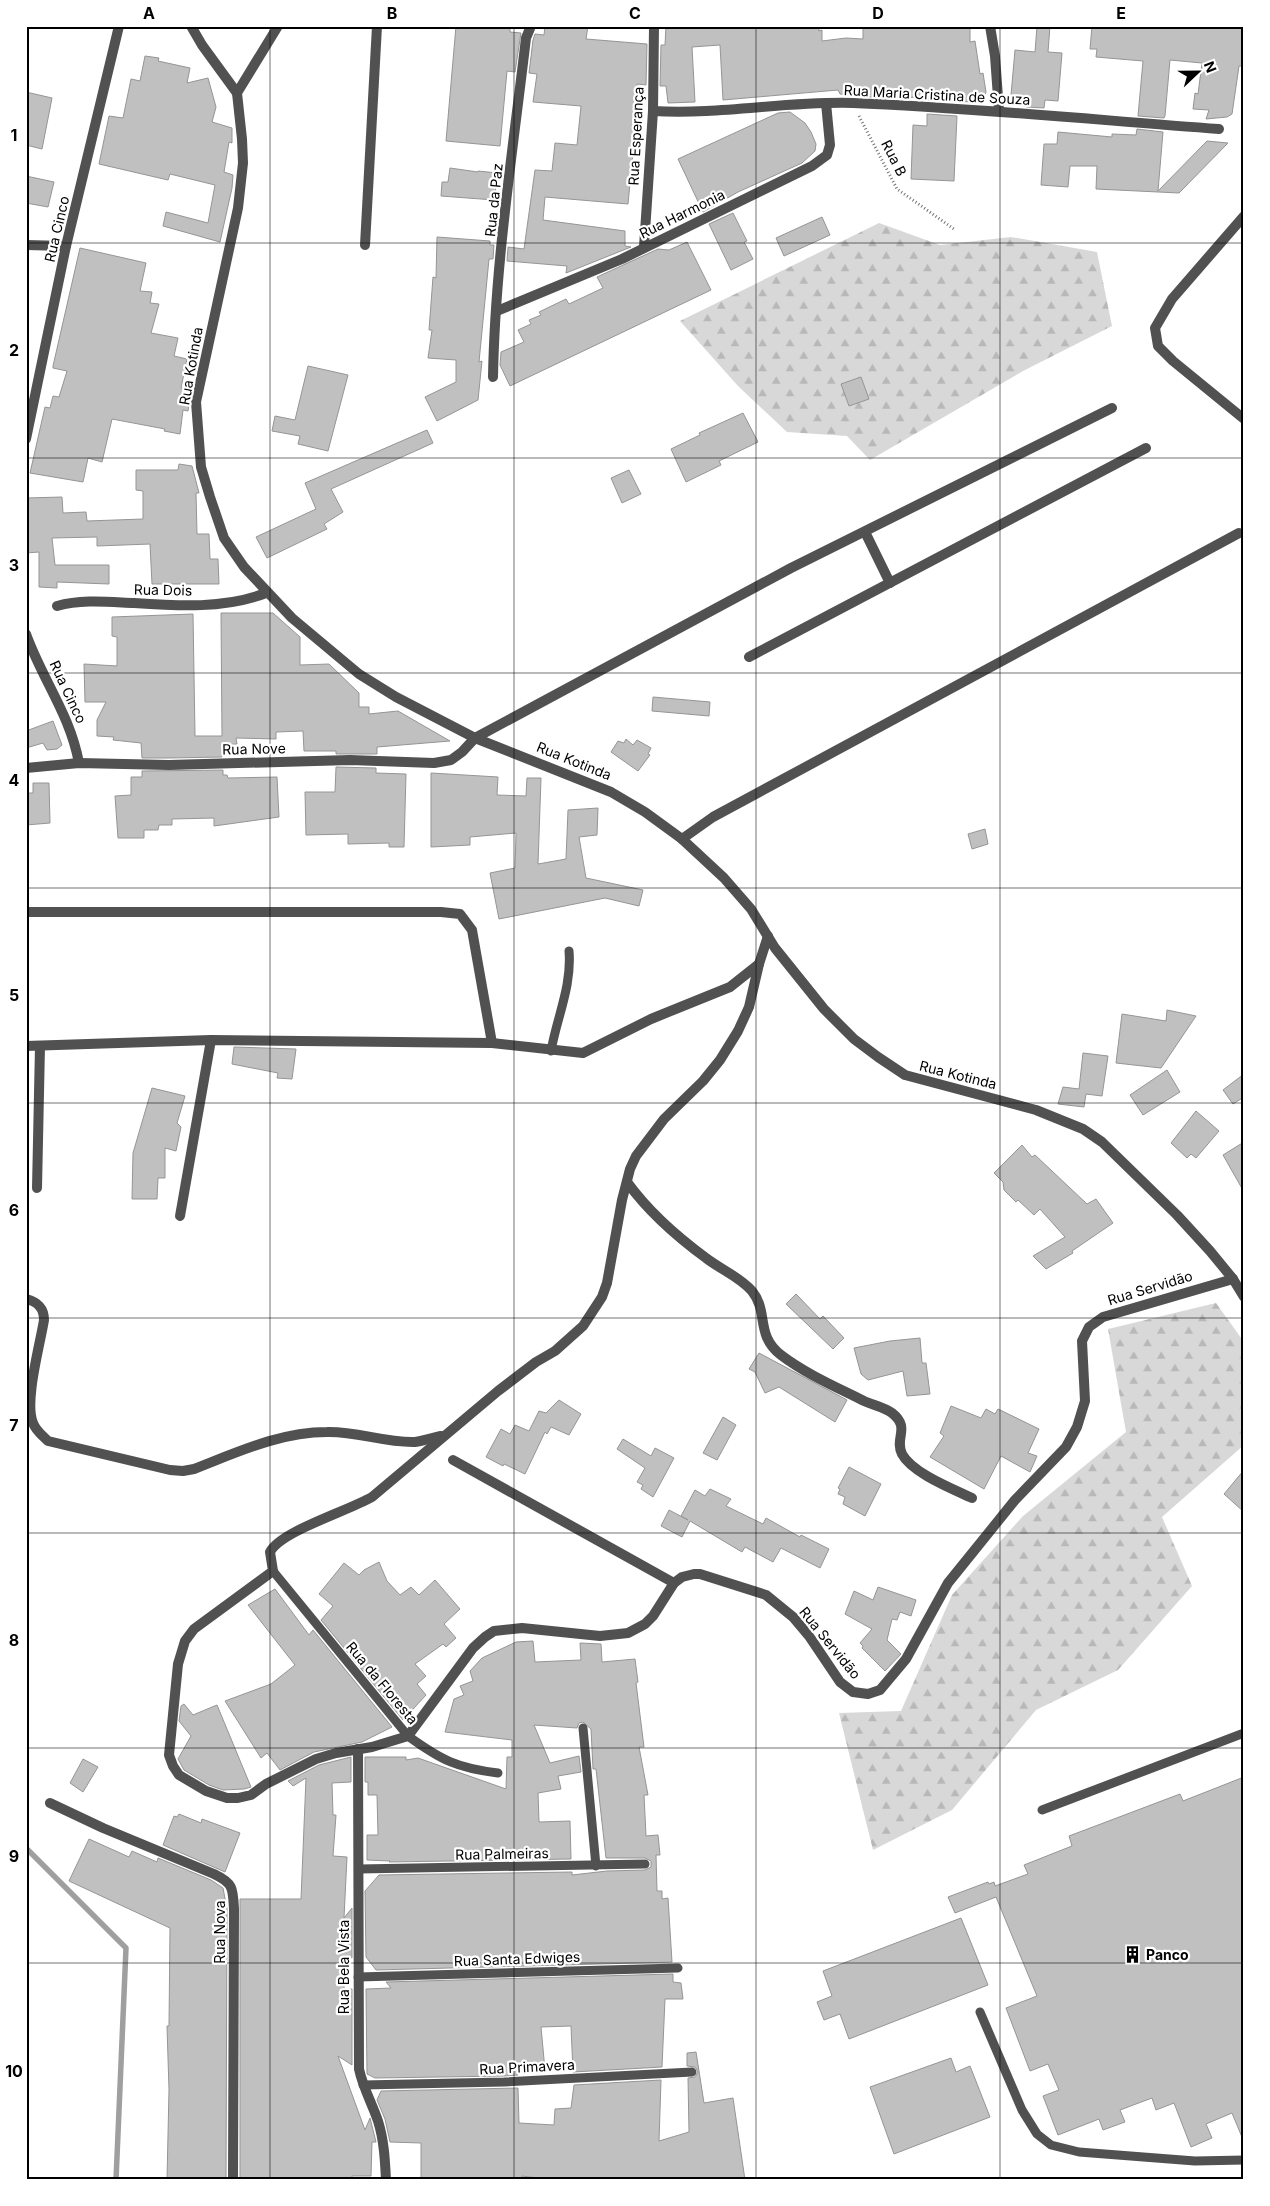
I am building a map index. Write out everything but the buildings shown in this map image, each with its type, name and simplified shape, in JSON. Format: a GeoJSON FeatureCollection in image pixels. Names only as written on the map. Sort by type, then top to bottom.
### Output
{"type":"FeatureCollection","features":[{"type":"Feature","properties":{"kind":"street","name":"Rua Cinco"},"geometry":{"type":"LineString","coordinates":[[26,439],[66,246],[120,26]]}},
{"type":"Feature","properties":{"kind":"street"},"geometry":{"type":"LineString","coordinates":[[191,26],[202,45],[237,93],[278,26]]}},
{"type":"Feature","properties":{"kind":"street"},"geometry":{"type":"LineString","coordinates":[[365,245],[377,26]]}},
{"type":"Feature","properties":{"kind":"street","name":"Rua da Paz"},"geometry":{"type":"LineString","coordinates":[[493,377],[496,311],[526,38],[531,26]]}},
{"type":"Feature","properties":{"kind":"street","name":"Rua Esperança"},"geometry":{"type":"LineString","coordinates":[[644,246],[653,111],[654,26]]}},
{"type":"Feature","properties":{"kind":"street"},"geometry":{"type":"LineString","coordinates":[[990,26],[995,56],[999,112]]}},
{"type":"Feature","properties":{"kind":"street","name":"Rua Kotinda"},"geometry":{"type":"LineString","coordinates":[[237,93],[243,163],[238,208],[196,402],[201,467],[224,538],[244,568],[266,593],[308,632],[359,674],[396,697],[475,738],[611,792],[645,812],[682,838],[724,878],[751,909],[798,979],[824,1009],[860,1044],[905,1075],[1036,1110],[1070,1123],[1102,1142],[1177,1216],[1233,1279],[1244,1297]]}},
{"type":"Feature","properties":{"kind":"street","name":"Rua Maria Cristina de Souza"},"geometry":{"type":"LineString","coordinates":[[653,111],[712,111],[852,103],[1219,129]]}},
{"type":"Feature","properties":{"kind":"street","name":"Rua Harmonia"},"geometry":{"type":"LineString","coordinates":[[496,311],[622,259],[644,246],[804,170],[826,155],[830,145],[826,104]]}},
{"type":"Feature","properties":{"kind":"street"},"geometry":{"type":"LineString","coordinates":[[1242,415],[1172,361],[1158,346],[1155,328],[1172,299],[1244,216]]}},
{"type":"Feature","properties":{"kind":"street"},"geometry":{"type":"LineString","coordinates":[[26,244],[66,246]]}},
{"type":"Feature","properties":{"kind":"street","name":"Rua Nove"},"geometry":{"type":"LineString","coordinates":[[26,768],[79,762],[168,766],[350,760],[434,763],[451,760],[462,752],[475,738],[791,568],[1112,408]]}},
{"type":"Feature","properties":{"kind":"street"},"geometry":{"type":"LineString","coordinates":[[749,657],[1146,448]]}},
{"type":"Feature","properties":{"kind":"street"},"geometry":{"type":"LineString","coordinates":[[865,532],[890,583]]}},
{"type":"Feature","properties":{"kind":"street"},"geometry":{"type":"LineString","coordinates":[[682,838],[722,812],[1239,533]]}},
{"type":"Feature","properties":{"kind":"street","name":"Rua Dois"},"geometry":{"type":"LineString","coordinates":[[57,606],[102,602],[226,604],[247,600],[266,593]]}},
{"type":"Feature","properties":{"kind":"street","name":"Rua Cinco"},"geometry":{"type":"LineString","coordinates":[[26,634],[68,720],[76,742],[79,762]]}},
{"type":"Feature","properties":{"kind":"street"},"geometry":{"type":"LineString","coordinates":[[26,912],[441,912],[460,914],[472,930],[492,1043]]}},
{"type":"Feature","properties":{"kind":"street"},"geometry":{"type":"LineString","coordinates":[[452,1460],[674,1583],[645,1624],[628,1633],[600,1636],[522,1628],[494,1632],[485,1636],[458,1667],[408,1736],[393,1742],[336,1753],[316,1759],[266,1784],[251,1794],[238,1798],[227,1798],[206,1791],[179,1775],[169,1755],[173,1702],[178,1664],[185,1641],[194,1629],[273,1571],[270,1552],[279,1541],[296,1531],[357,1506],[372,1497],[498,1391],[561,1346],[583,1326],[602,1297],[607,1283],[630,1168],[646,1140],[703,1081],[720,1060],[738,1031],[749,1007],[758,964],[768,936]]}},
{"type":"Feature","properties":{"kind":"street"},"geometry":{"type":"LineString","coordinates":[[26,1046],[211,1040],[492,1043],[551,1051],[583,1053],[651,1019],[730,987],[758,964]]}},
{"type":"Feature","properties":{"kind":"street"},"geometry":{"type":"LineString","coordinates":[[180,1216],[211,1040]]}},
{"type":"Feature","properties":{"kind":"street"},"geometry":{"type":"LineString","coordinates":[[37,1188],[40,1046]]}},
{"type":"Feature","properties":{"kind":"street"},"geometry":{"type":"LineString","coordinates":[[627,1182],[640,1200],[672,1230],[750,1290],[757,1298],[768,1342],[780,1354],[837,1387],[890,1412],[899,1419],[903,1427],[900,1446],[902,1454],[911,1464],[972,1498]]}},
{"type":"Feature","properties":{"kind":"street","name":"Rua Servidão"},"geometry":{"type":"LineString","coordinates":[[674,1583],[682,1578],[700,1574],[766,1595],[792,1617],[809,1636],[840,1682],[846,1687],[853,1692],[868,1694],[880,1690],[906,1659],[948,1583],[1015,1500],[1066,1447],[1077,1427],[1085,1401],[1082,1341],[1089,1328],[1103,1317],[1233,1279]]}},
{"type":"Feature","properties":{"kind":"street"},"geometry":{"type":"LineString","coordinates":[[26,1299],[39,1305],[44,1312],[30,1406],[32,1422],[37,1431],[48,1441],[183,1471],[194,1469],[268,1441],[296,1434],[329,1432],[384,1440],[416,1442],[446,1434]]}},
{"type":"Feature","properties":{"kind":"street","name":"Rua Bela Vista"},"geometry":{"type":"LineString","coordinates":[[358,1749],[359,2069],[384,2144],[386,2180]]}},
{"type":"Feature","properties":{"kind":"street","name":"Rua Nova"},"geometry":{"type":"LineString","coordinates":[[50,1803],[103,1828],[214,1874],[226,1880],[233,1890],[233,2180]]}},
{"type":"Feature","properties":{"kind":"lane"},"geometry":{"type":"LineString","coordinates":[[551,1051],[565,1000],[570,967],[569,951]]}},
{"type":"Feature","properties":{"kind":"lane","name":"Rua da Floresta"},"geometry":{"type":"LineString","coordinates":[[273,1571],[408,1736],[428,1751],[456,1765],[498,1773]]}},
{"type":"Feature","properties":{"kind":"lane"},"geometry":{"type":"LineString","coordinates":[[583,1728],[596,1866]]}},
{"type":"Feature","properties":{"kind":"lane"},"geometry":{"type":"LineString","coordinates":[[1042,1810],[1244,1733]]}},
{"type":"Feature","properties":{"kind":"lane","name":"Rua Palmeiras"},"geometry":{"type":"LineString","coordinates":[[359,1869],[645,1864]]}},
{"type":"Feature","properties":{"kind":"lane","name":"Rua Santa Edwiges"},"geometry":{"type":"LineString","coordinates":[[358,1977],[678,1968]]}},
{"type":"Feature","properties":{"kind":"lane"},"geometry":{"type":"LineString","coordinates":[[980,2012],[1022,2110],[1037,2134],[1051,2145],[1079,2152],[1195,2161],[1244,2160]]}},
{"type":"Feature","properties":{"kind":"lane","name":"Rua Primavera"},"geometry":{"type":"LineString","coordinates":[[363,2085],[504,2082],[692,2072]]}},
{"type":"Feature","properties":{"kind":"path","name":"Rua B"},"geometry":{"type":"LineString","coordinates":[[852,103],[898,189],[954,229]]}},
{"type":"Feature","properties":{"kind":"green space"},"geometry":{"type":"Polygon","coordinates":[[[879,223],[940,245],[1011,237],[1097,252],[1112,326],[1023,371],[870,460],[847,436],[787,432],[738,386],[680,321],[879,223]]]}},
{"type":"Feature","properties":{"kind":"green space"},"geometry":{"type":"Polygon","coordinates":[[[1216,1303],[1244,1342],[1244,1445],[1162,1517],[1192,1586],[1118,1670],[1036,1710],[952,1810],[873,1850],[839,1713],[901,1711],[952,1595],[1023,1516],[1126,1432],[1108,1329],[1216,1303]]]}},
{"type":"Feature","properties":{"kind":"waterway"},"geometry":{"type":"LineString","coordinates":[[26,1848],[126,1948],[116,2180]]}},
{"type":"Feature","properties":{"kind":"place","name":"Panco"},"geometry":{"type":"Point","coordinates":[1132,1955]}}]}
